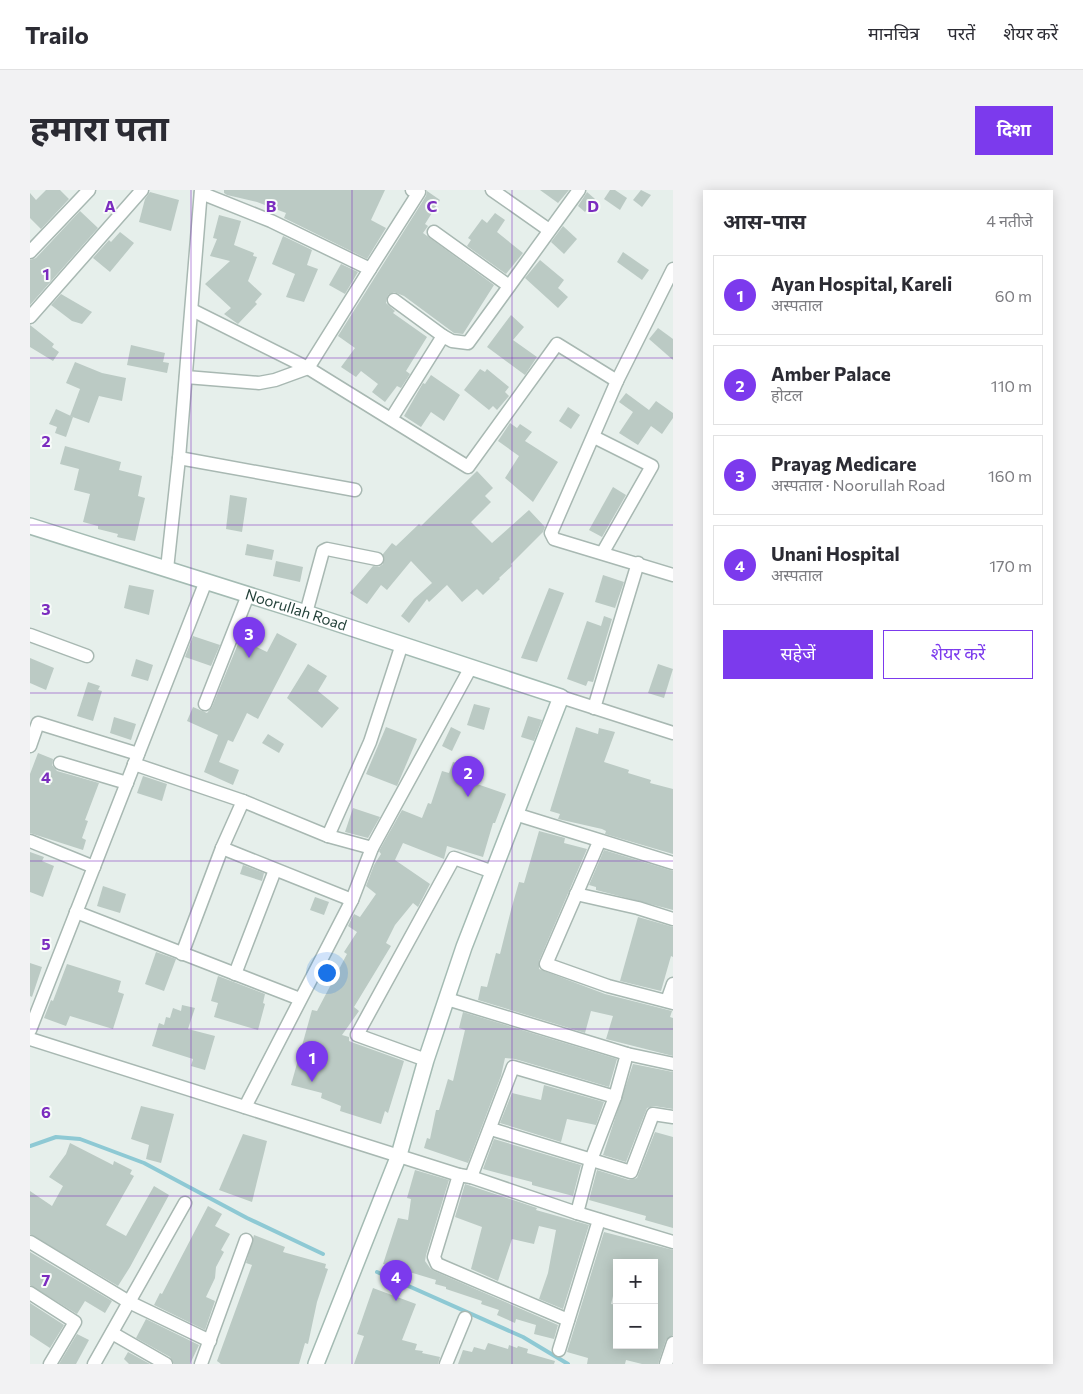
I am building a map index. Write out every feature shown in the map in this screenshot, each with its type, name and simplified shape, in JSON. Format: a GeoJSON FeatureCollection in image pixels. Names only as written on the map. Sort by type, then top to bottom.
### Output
{"type":"FeatureCollection","features":[{"type":"Feature","properties":{"kind":"main road","name":"Noorullah Road"},"geometry":{"type":"LineString","coordinates":[[30,526],[248,594],[561,697]]}},
{"type":"Feature","properties":{"kind":"main road"},"geometry":{"type":"LineString","coordinates":[[316,1364],[399,1155],[426,1060],[448,999],[464,946],[561,697]]}},
{"type":"Feature","properties":{"kind":"street"},"geometry":{"type":"LineString","coordinates":[[30,252],[89,190]]}},
{"type":"Feature","properties":{"kind":"street"},"geometry":{"type":"LineString","coordinates":[[30,317],[142,190]]}},
{"type":"Feature","properties":{"kind":"street"},"geometry":{"type":"LineString","coordinates":[[186,376],[259,383],[275,380],[308,368],[419,192],[412,190]]}},
{"type":"Feature","properties":{"kind":"street"},"geometry":{"type":"LineString","coordinates":[[492,190],[549,230]]}},
{"type":"Feature","properties":{"kind":"street"},"geometry":{"type":"LineString","coordinates":[[167,569],[179,458],[201,191],[271,221],[370,269]]}},
{"type":"Feature","properties":{"kind":"street"},"geometry":{"type":"LineString","coordinates":[[394,300],[452,341],[468,343],[577,191]]}},
{"type":"Feature","properties":{"kind":"street"},"geometry":{"type":"LineString","coordinates":[[434,232],[509,286]]}},
{"type":"Feature","properties":{"kind":"street"},"geometry":{"type":"LineString","coordinates":[[673,269],[617,381],[551,533],[554,539],[603,552],[673,575]]}},
{"type":"Feature","properties":{"kind":"street"},"geometry":{"type":"LineString","coordinates":[[192,310],[308,368],[468,467],[557,344],[617,381]]}},
{"type":"Feature","properties":{"kind":"street"},"geometry":{"type":"LineString","coordinates":[[391,419],[444,336]]}},
{"type":"Feature","properties":{"kind":"street"},"geometry":{"type":"LineString","coordinates":[[594,437],[652,466],[603,552]]}},
{"type":"Feature","properties":{"kind":"street"},"geometry":{"type":"LineString","coordinates":[[179,458],[355,490]]}},
{"type":"Feature","properties":{"kind":"street"},"geometry":{"type":"LineString","coordinates":[[306,613],[323,551],[327,549],[377,559]]}},
{"type":"Feature","properties":{"kind":"street"},"geometry":{"type":"LineString","coordinates":[[594,708],[638,563]]}},
{"type":"Feature","properties":{"kind":"street"},"geometry":{"type":"LineString","coordinates":[[30,1030],[206,581]]}},
{"type":"Feature","properties":{"kind":"street"},"geometry":{"type":"LineString","coordinates":[[205,704],[248,594]]}},
{"type":"Feature","properties":{"kind":"street"},"geometry":{"type":"LineString","coordinates":[[30,635],[87,656]]}},
{"type":"Feature","properties":{"kind":"street"},"geometry":{"type":"LineString","coordinates":[[328,836],[370,742],[402,644]]}},
{"type":"Feature","properties":{"kind":"street"},"geometry":{"type":"LineString","coordinates":[[246,1107],[352,900],[372,848],[472,667]]}},
{"type":"Feature","properties":{"kind":"street"},"geometry":{"type":"LineString","coordinates":[[561,697],[673,733]]}},
{"type":"Feature","properties":{"kind":"street"},"geometry":{"type":"LineString","coordinates":[[30,746],[38,723],[136,759],[328,836],[372,848]]}},
{"type":"Feature","properties":{"kind":"street"},"geometry":{"type":"LineString","coordinates":[[60,762],[127,783]]}},
{"type":"Feature","properties":{"kind":"street"},"geometry":{"type":"LineString","coordinates":[[182,954],[222,848],[243,801]]}},
{"type":"Feature","properties":{"kind":"street"},"geometry":{"type":"LineString","coordinates":[[515,814],[599,842],[673,863]]}},
{"type":"Feature","properties":{"kind":"street"},"geometry":{"type":"LineString","coordinates":[[30,841],[94,867]]}},
{"type":"Feature","properties":{"kind":"street"},"geometry":{"type":"LineString","coordinates":[[599,842],[546,964],[608,986],[670,1002],[673,984]]}},
{"type":"Feature","properties":{"kind":"street"},"geometry":{"type":"LineString","coordinates":[[222,848],[352,900]]}},
{"type":"Feature","properties":{"kind":"street"},"geometry":{"type":"LineString","coordinates":[[426,1060],[358,1035],[454,858],[493,872]]}},
{"type":"Feature","properties":{"kind":"street"},"geometry":{"type":"LineString","coordinates":[[235,974],[275,870]]}},
{"type":"Feature","properties":{"kind":"street"},"geometry":{"type":"LineString","coordinates":[[576,894],[638,908],[673,919]]}},
{"type":"Feature","properties":{"kind":"street"},"geometry":{"type":"LineString","coordinates":[[76,912],[300,999]]}},
{"type":"Feature","properties":{"kind":"street"},"geometry":{"type":"LineString","coordinates":[[448,999],[627,1054],[673,1064]]}},
{"type":"Feature","properties":{"kind":"street"},"geometry":{"type":"LineString","coordinates":[[30,1039],[465,1176],[577,1214],[673,1242]]}},
{"type":"Feature","properties":{"kind":"street"},"geometry":{"type":"LineString","coordinates":[[577,1214],[591,1160],[615,1097],[627,1054]]}},
{"type":"Feature","properties":{"kind":"street"},"geometry":{"type":"LineString","coordinates":[[568,1320],[437,1264],[434,1257],[465,1176],[490,1129],[513,1067],[615,1097]]}},
{"type":"Feature","properties":{"kind":"street"},"geometry":{"type":"LineString","coordinates":[[490,1129],[631,1172],[653,1114],[673,1117]]}},
{"type":"Feature","properties":{"kind":"street"},"geometry":{"type":"LineString","coordinates":[[94,1364],[185,1203]]}},
{"type":"Feature","properties":{"kind":"street"},"geometry":{"type":"LineString","coordinates":[[559,1350],[599,1220]]}},
{"type":"Feature","properties":{"kind":"street"},"geometry":{"type":"LineString","coordinates":[[201,1364],[246,1240]]}},
{"type":"Feature","properties":{"kind":"street"},"geometry":{"type":"LineString","coordinates":[[30,1242],[129,1302],[210,1340]]}},
{"type":"Feature","properties":{"kind":"street"},"geometry":{"type":"LineString","coordinates":[[30,1293],[75,1322],[50,1364]]}},
{"type":"Feature","properties":{"kind":"street"},"geometry":{"type":"LineString","coordinates":[[446,1364],[465,1318]]}},
{"type":"Feature","properties":{"kind":"street"},"geometry":{"type":"LineString","coordinates":[[112,1332],[165,1364]]}},
{"type":"Feature","properties":{"kind":"street"},"geometry":{"type":"LineString","coordinates":[[666,1364],[673,1343]]}},
{"type":"Feature","properties":{"kind":"building"},"geometry":{"type":"Polygon","coordinates":[[[46,190],[60,190],[69,199],[41,229],[30,218],[30,193],[36,200],[46,190]]]}},
{"type":"Feature","properties":{"kind":"building"},"geometry":{"type":"Polygon","coordinates":[[[224,190],[385,190],[371,220],[386,228],[367,259],[284,218],[286,213],[257,202],[227,195],[224,193],[224,190]]]}},
{"type":"Feature","properties":{"kind":"building"},"geometry":{"type":"Polygon","coordinates":[[[540,190],[569,190],[558,203],[540,190]]]}},
{"type":"Feature","properties":{"kind":"building"},"geometry":{"type":"Polygon","coordinates":[[[610,190],[615,190],[627,198],[620,210],[604,199],[610,190]]]}},
{"type":"Feature","properties":{"kind":"building"},"geometry":{"type":"Polygon","coordinates":[[[641,190],[651,195],[642,207],[633,200],[641,190]]]}},
{"type":"Feature","properties":{"kind":"building"},"geometry":{"type":"Polygon","coordinates":[[[427,191],[440,200],[425,224],[428,226],[423,233],[494,285],[463,334],[454,333],[404,296],[394,292],[388,295],[386,303],[395,311],[393,313],[427,337],[406,371],[410,374],[401,388],[397,386],[385,402],[372,392],[378,384],[361,371],[356,377],[341,367],[355,348],[338,336],[426,196],[427,191]]]}},
{"type":"Feature","properties":{"kind":"building"},"geometry":{"type":"Polygon","coordinates":[[[150,192],[179,200],[171,231],[139,222],[145,199],[150,192]]]}},
{"type":"Feature","properties":{"kind":"building"},"geometry":{"type":"Polygon","coordinates":[[[587,192],[595,199],[585,212],[578,206],[587,192]]]}},
{"type":"Feature","properties":{"kind":"building"},"geometry":{"type":"Polygon","coordinates":[[[80,211],[98,228],[30,305],[30,260],[36,258],[80,211]]]}},
{"type":"Feature","properties":{"kind":"building"},"geometry":{"type":"Polygon","coordinates":[[[495,213],[505,220],[497,232],[523,253],[506,274],[467,246],[471,240],[468,238],[482,219],[487,223],[495,213]]]}},
{"type":"Feature","properties":{"kind":"building"},"geometry":{"type":"Polygon","coordinates":[[[219,215],[241,221],[234,245],[254,253],[253,256],[257,257],[248,281],[262,294],[255,302],[257,304],[238,324],[224,314],[231,308],[205,284],[230,261],[210,256],[217,239],[213,238],[219,215]]]}},
{"type":"Feature","properties":{"kind":"building"},"geometry":{"type":"Polygon","coordinates":[[[563,226],[577,239],[564,254],[551,242],[563,226]]]}},
{"type":"Feature","properties":{"kind":"building"},"geometry":{"type":"Polygon","coordinates":[[[120,232],[134,243],[110,272],[93,258],[109,240],[111,242],[120,232]]]}},
{"type":"Feature","properties":{"kind":"building"},"geometry":{"type":"Polygon","coordinates":[[[283,236],[312,250],[307,265],[318,269],[304,302],[286,297],[295,274],[272,264],[283,236]]]}},
{"type":"Feature","properties":{"kind":"building"},"geometry":{"type":"Polygon","coordinates":[[[623,252],[649,270],[642,280],[617,262],[623,252]]]}},
{"type":"Feature","properties":{"kind":"building"},"geometry":{"type":"Polygon","coordinates":[[[540,260],[564,280],[558,288],[568,297],[558,308],[525,278],[540,260]]]}},
{"type":"Feature","properties":{"kind":"building"},"geometry":{"type":"Polygon","coordinates":[[[341,264],[358,272],[345,294],[329,285],[341,264]]]}},
{"type":"Feature","properties":{"kind":"building"},"geometry":{"type":"Polygon","coordinates":[[[61,294],[92,312],[82,324],[72,321],[51,305],[61,294]]]}},
{"type":"Feature","properties":{"kind":"building"},"geometry":{"type":"Polygon","coordinates":[[[511,315],[524,327],[513,340],[537,357],[525,375],[487,347],[511,315]]]}},
{"type":"Feature","properties":{"kind":"building"},"geometry":{"type":"Polygon","coordinates":[[[30,325],[54,344],[52,347],[59,352],[53,361],[30,347],[30,325]]]}},
{"type":"Feature","properties":{"kind":"building"},"geometry":{"type":"Polygon","coordinates":[[[658,328],[673,339],[673,360],[649,339],[658,328]]]}},
{"type":"Feature","properties":{"kind":"building"},"geometry":{"type":"Polygon","coordinates":[[[131,345],[165,353],[163,362],[169,363],[167,373],[127,365],[131,345]]]}},
{"type":"Feature","properties":{"kind":"building"},"geometry":{"type":"Polygon","coordinates":[[[75,362],[102,373],[126,378],[122,401],[99,396],[89,423],[70,416],[80,389],[66,383],[75,362]]]}},
{"type":"Feature","properties":{"kind":"building"},"geometry":{"type":"Polygon","coordinates":[[[480,369],[485,372],[487,369],[509,387],[505,392],[509,396],[497,410],[493,406],[489,410],[464,390],[480,369]]]}},
{"type":"Feature","properties":{"kind":"building"},"geometry":{"type":"Polygon","coordinates":[[[431,375],[460,395],[444,421],[431,412],[421,427],[404,416],[423,383],[425,384],[431,375]]]}},
{"type":"Feature","properties":{"kind":"building"},"geometry":{"type":"Polygon","coordinates":[[[626,393],[649,410],[656,401],[673,413],[673,418],[662,434],[651,426],[638,445],[619,433],[633,412],[619,402],[626,393]]]}},
{"type":"Feature","properties":{"kind":"building"},"geometry":{"type":"Polygon","coordinates":[[[568,407],[580,415],[571,429],[559,421],[568,407]]]}},
{"type":"Feature","properties":{"kind":"building"},"geometry":{"type":"Polygon","coordinates":[[[56,409],[73,417],[66,437],[55,433],[57,427],[49,424],[56,409]]]}},
{"type":"Feature","properties":{"kind":"building"},"geometry":{"type":"Polygon","coordinates":[[[510,423],[517,428],[520,424],[532,432],[525,441],[558,462],[533,502],[505,478],[519,456],[498,441],[510,423]]]}},
{"type":"Feature","properties":{"kind":"building"},"geometry":{"type":"Polygon","coordinates":[[[65,446],[121,462],[119,470],[142,476],[138,496],[145,498],[135,541],[117,537],[118,534],[98,529],[98,526],[83,522],[90,494],[74,490],[79,469],[60,464],[65,446]]]}},
{"type":"Feature","properties":{"kind":"building"},"geometry":{"type":"Polygon","coordinates":[[[477,471],[493,488],[485,496],[491,502],[471,522],[492,543],[529,510],[545,527],[543,532],[511,564],[512,566],[500,579],[483,595],[477,589],[462,602],[447,585],[429,602],[427,599],[409,623],[401,616],[414,599],[432,583],[411,561],[387,590],[381,585],[367,604],[350,593],[373,566],[379,567],[383,564],[383,554],[392,543],[396,546],[419,524],[421,526],[477,471]]]}},
{"type":"Feature","properties":{"kind":"building"},"geometry":{"type":"Polygon","coordinates":[[[613,487],[626,495],[602,537],[589,530],[613,487]]]}},
{"type":"Feature","properties":{"kind":"building"},"geometry":{"type":"Polygon","coordinates":[[[230,495],[247,498],[242,532],[226,529],[230,495]]]}},
{"type":"Feature","properties":{"kind":"building"},"geometry":{"type":"Polygon","coordinates":[[[247,544],[274,550],[272,560],[245,555],[247,544]]]}},
{"type":"Feature","properties":{"kind":"building"},"geometry":{"type":"Polygon","coordinates":[[[276,561],[303,567],[300,582],[273,576],[276,561]]]}},
{"type":"Feature","properties":{"kind":"building"},"geometry":{"type":"Polygon","coordinates":[[[603,575],[624,582],[615,608],[595,602],[603,575]]]}},
{"type":"Feature","properties":{"kind":"building"},"geometry":{"type":"Polygon","coordinates":[[[129,585],[154,590],[149,615],[124,608],[129,585]]]}},
{"type":"Feature","properties":{"kind":"building"},"geometry":{"type":"Polygon","coordinates":[[[549,588],[564,593],[537,662],[521,658],[549,588]]]}},
{"type":"Feature","properties":{"kind":"building"},"geometry":{"type":"Polygon","coordinates":[[[604,616],[612,619],[593,682],[588,681],[586,686],[567,679],[587,621],[601,626],[604,616]]]}},
{"type":"Feature","properties":{"kind":"building"},"geometry":{"type":"Polygon","coordinates":[[[277,633],[297,644],[258,719],[247,713],[233,742],[228,740],[219,762],[239,770],[233,785],[204,772],[218,735],[187,721],[193,707],[207,713],[212,707],[240,639],[267,652],[277,633]]]}},
{"type":"Feature","properties":{"kind":"building"},"geometry":{"type":"Polygon","coordinates":[[[193,636],[220,645],[211,666],[185,657],[193,636]]]}},
{"type":"Feature","properties":{"kind":"building"},"geometry":{"type":"Polygon","coordinates":[[[30,658],[54,668],[46,690],[30,683],[30,658]]]}},
{"type":"Feature","properties":{"kind":"building"},"geometry":{"type":"Polygon","coordinates":[[[136,659],[153,665],[148,681],[131,676],[136,659]]]}},
{"type":"Feature","properties":{"kind":"building"},"geometry":{"type":"Polygon","coordinates":[[[308,664],[327,676],[318,691],[339,708],[322,728],[287,698],[308,664]]]}},
{"type":"Feature","properties":{"kind":"building"},"geometry":{"type":"Polygon","coordinates":[[[658,664],[673,669],[664,698],[648,693],[658,664]]]}},
{"type":"Feature","properties":{"kind":"building"},"geometry":{"type":"Polygon","coordinates":[[[88,682],[100,686],[98,690],[102,691],[93,721],[77,716],[88,682]]]}},
{"type":"Feature","properties":{"kind":"building"},"geometry":{"type":"Polygon","coordinates":[[[474,704],[490,708],[484,730],[467,725],[474,704]]]}},
{"type":"Feature","properties":{"kind":"building"},"geometry":{"type":"Polygon","coordinates":[[[528,716],[542,720],[534,741],[521,737],[528,716]]]}},
{"type":"Feature","properties":{"kind":"building"},"geometry":{"type":"Polygon","coordinates":[[[114,717],[136,724],[131,740],[110,733],[114,717]]]}},
{"type":"Feature","properties":{"kind":"building"},"geometry":{"type":"Polygon","coordinates":[[[386,727],[417,739],[397,786],[366,774],[386,727]]]}},
{"type":"Feature","properties":{"kind":"building"},"geometry":{"type":"Polygon","coordinates":[[[451,727],[461,732],[452,751],[442,746],[451,727]]]}},
{"type":"Feature","properties":{"kind":"building"},"geometry":{"type":"Polygon","coordinates":[[[576,727],[598,734],[599,728],[615,732],[604,762],[629,770],[628,773],[651,780],[650,783],[673,789],[673,854],[605,834],[606,831],[602,829],[558,819],[560,814],[550,811],[576,727]]]}},
{"type":"Feature","properties":{"kind":"building"},"geometry":{"type":"Polygon","coordinates":[[[268,734],[284,744],[279,753],[262,743],[268,734]]]}},
{"type":"Feature","properties":{"kind":"building"},"geometry":{"type":"Polygon","coordinates":[[[38,753],[53,759],[52,765],[57,771],[99,783],[85,820],[88,821],[82,838],[86,840],[83,850],[30,833],[30,774],[38,753]]]}},
{"type":"Feature","properties":{"kind":"building"},"geometry":{"type":"Polygon","coordinates":[[[453,762],[481,769],[477,784],[506,794],[495,823],[493,823],[483,857],[447,846],[444,859],[403,843],[395,860],[430,884],[418,907],[413,903],[395,925],[386,943],[391,946],[354,1007],[359,1011],[342,1035],[349,1037],[349,1041],[404,1061],[388,1113],[385,1111],[381,1124],[340,1111],[341,1106],[321,1098],[322,1093],[291,1085],[312,1010],[317,1011],[347,954],[344,952],[357,932],[348,926],[354,914],[360,917],[376,894],[366,886],[374,865],[381,854],[379,851],[402,810],[422,818],[428,803],[431,804],[442,771],[449,773],[453,762]]]}},
{"type":"Feature","properties":{"kind":"building"},"geometry":{"type":"Polygon","coordinates":[[[143,776],[167,784],[162,801],[137,793],[143,776]]]}},
{"type":"Feature","properties":{"kind":"building"},"geometry":{"type":"Polygon","coordinates":[[[353,808],[380,817],[368,838],[345,832],[353,808]]]}},
{"type":"Feature","properties":{"kind":"building"},"geometry":{"type":"Polygon","coordinates":[[[539,831],[565,838],[564,843],[587,849],[539,961],[539,969],[605,994],[672,1011],[670,1017],[673,1018],[673,1056],[606,1039],[613,1016],[591,1011],[585,1033],[478,1000],[481,986],[487,987],[496,953],[500,954],[519,882],[524,883],[539,831]]]}},
{"type":"Feature","properties":{"kind":"building"},"geometry":{"type":"Polygon","coordinates":[[[604,850],[673,871],[673,910],[596,890],[596,887],[589,885],[604,850]]]}},
{"type":"Feature","properties":{"kind":"building"},"geometry":{"type":"Polygon","coordinates":[[[30,852],[44,857],[42,861],[54,866],[43,897],[30,892],[30,852]]]}},
{"type":"Feature","properties":{"kind":"building"},"geometry":{"type":"Polygon","coordinates":[[[243,865],[264,873],[262,881],[240,874],[243,865]]]}},
{"type":"Feature","properties":{"kind":"building"},"geometry":{"type":"Polygon","coordinates":[[[103,886],[126,894],[120,913],[97,906],[103,886]]]}},
{"type":"Feature","properties":{"kind":"building"},"geometry":{"type":"Polygon","coordinates":[[[315,897],[329,902],[324,915],[310,910],[315,897]]]}},
{"type":"Feature","properties":{"kind":"building"},"geometry":{"type":"Polygon","coordinates":[[[638,917],[673,927],[673,957],[671,956],[661,991],[620,981],[638,917]]]}},
{"type":"Feature","properties":{"kind":"building"},"geometry":{"type":"Polygon","coordinates":[[[156,952],[176,959],[164,991],[145,984],[156,952]]]}},
{"type":"Feature","properties":{"kind":"building"},"geometry":{"type":"Polygon","coordinates":[[[30,963],[42,967],[32,997],[30,996],[30,963]]]}},
{"type":"Feature","properties":{"kind":"building"},"geometry":{"type":"Polygon","coordinates":[[[67,964],[121,981],[118,992],[124,994],[113,1029],[70,1016],[66,1026],[44,1018],[51,1000],[53,1001],[67,964]]]}},
{"type":"Feature","properties":{"kind":"building"},"geometry":{"type":"Polygon","coordinates":[[[218,976],[265,994],[263,1003],[265,1004],[258,1030],[214,1017],[218,1003],[211,1001],[218,976]]]}},
{"type":"Feature","properties":{"kind":"building"},"geometry":{"type":"Polygon","coordinates":[[[182,1005],[195,1008],[188,1029],[215,1036],[205,1070],[191,1066],[193,1059],[152,1046],[159,1023],[164,1025],[166,1017],[170,1018],[173,1008],[181,1011],[182,1005]]]}},
{"type":"Feature","properties":{"kind":"building"},"geometry":{"type":"Polygon","coordinates":[[[463,1012],[617,1059],[609,1087],[515,1059],[505,1058],[501,1076],[468,1163],[424,1148],[427,1138],[430,1139],[436,1110],[439,1110],[448,1079],[453,1081],[465,1030],[459,1028],[463,1012]]]}},
{"type":"Feature","properties":{"kind":"building"},"geometry":{"type":"Polygon","coordinates":[[[633,1064],[673,1072],[673,1109],[654,1106],[647,1108],[626,1162],[603,1155],[633,1064]]]}},
{"type":"Feature","properties":{"kind":"building"},"geometry":{"type":"Polygon","coordinates":[[[544,1085],[604,1102],[596,1125],[567,1119],[561,1142],[500,1123],[512,1093],[541,1100],[544,1085]]]}},
{"type":"Feature","properties":{"kind":"building"},"geometry":{"type":"Polygon","coordinates":[[[141,1106],[174,1114],[161,1163],[146,1159],[149,1145],[131,1139],[141,1106]]]}},
{"type":"Feature","properties":{"kind":"building"},"geometry":{"type":"Polygon","coordinates":[[[655,1132],[673,1137],[673,1228],[645,1220],[646,1216],[589,1200],[597,1170],[629,1180],[637,1178],[655,1132]]]}},
{"type":"Feature","properties":{"kind":"building"},"geometry":{"type":"Polygon","coordinates":[[[243,1134],[267,1141],[252,1202],[219,1190],[243,1134]]]}},
{"type":"Feature","properties":{"kind":"building"},"geometry":{"type":"Polygon","coordinates":[[[494,1139],[581,1165],[573,1196],[532,1185],[532,1182],[483,1169],[494,1139]]]}},
{"type":"Feature","properties":{"kind":"building"},"geometry":{"type":"Polygon","coordinates":[[[70,1143],[113,1165],[114,1161],[132,1170],[130,1174],[134,1176],[106,1225],[126,1236],[154,1186],[169,1195],[118,1286],[30,1234],[30,1191],[52,1206],[63,1186],[49,1177],[66,1154],[70,1143]]]}},
{"type":"Feature","properties":{"kind":"building"},"geometry":{"type":"Polygon","coordinates":[[[415,1170],[449,1180],[426,1255],[425,1261],[430,1268],[558,1325],[554,1339],[534,1334],[536,1325],[516,1319],[515,1323],[497,1315],[499,1310],[481,1304],[482,1301],[435,1284],[436,1280],[383,1264],[398,1218],[408,1220],[411,1199],[407,1198],[415,1170]]]}},
{"type":"Feature","properties":{"kind":"building"},"geometry":{"type":"Polygon","coordinates":[[[465,1184],[537,1208],[536,1210],[589,1225],[563,1309],[539,1299],[548,1273],[556,1230],[539,1226],[534,1244],[512,1239],[498,1281],[471,1269],[482,1227],[455,1217],[465,1184]]]}},
{"type":"Feature","properties":{"kind":"building"},"geometry":{"type":"Polygon","coordinates":[[[208,1206],[222,1214],[215,1226],[230,1234],[221,1250],[224,1252],[216,1267],[215,1278],[206,1297],[215,1301],[205,1330],[154,1305],[160,1293],[162,1294],[208,1206]]]}},
{"type":"Feature","properties":{"kind":"building"},"geometry":{"type":"Polygon","coordinates":[[[604,1232],[673,1250],[673,1335],[666,1340],[658,1364],[642,1364],[626,1360],[625,1364],[587,1364],[588,1358],[567,1352],[604,1232]]]}},
{"type":"Feature","properties":{"kind":"building"},"geometry":{"type":"Polygon","coordinates":[[[254,1235],[285,1247],[283,1252],[326,1264],[325,1268],[328,1269],[317,1302],[308,1344],[305,1343],[299,1364],[221,1364],[217,1361],[252,1265],[246,1263],[254,1235]]]}},
{"type":"Feature","properties":{"kind":"building"},"geometry":{"type":"Polygon","coordinates":[[[30,1252],[112,1301],[105,1313],[85,1301],[77,1314],[30,1285],[30,1252]]]}},
{"type":"Feature","properties":{"kind":"building"},"geometry":{"type":"Polygon","coordinates":[[[373,1288],[416,1304],[402,1340],[417,1344],[415,1350],[440,1357],[438,1364],[354,1364],[364,1336],[357,1334],[373,1288]]]}},
{"type":"Feature","properties":{"kind":"building"},"geometry":{"type":"Polygon","coordinates":[[[30,1303],[64,1325],[50,1348],[30,1335],[30,1303]]]}},
{"type":"Feature","properties":{"kind":"building"},"geometry":{"type":"Polygon","coordinates":[[[146,1319],[199,1345],[190,1364],[174,1364],[170,1357],[136,1338],[146,1319]]]}},
{"type":"Feature","properties":{"kind":"building"},"geometry":{"type":"Polygon","coordinates":[[[77,1334],[89,1340],[76,1364],[59,1364],[77,1334]]]}},
{"type":"Feature","properties":{"kind":"building"},"geometry":{"type":"Polygon","coordinates":[[[488,1343],[508,1349],[509,1345],[517,1348],[518,1346],[528,1349],[527,1353],[555,1361],[554,1364],[458,1364],[463,1350],[472,1352],[474,1347],[485,1350],[488,1343]]]}},
{"type":"Feature","properties":{"kind":"building"},"geometry":{"type":"Polygon","coordinates":[[[128,1352],[150,1364],[129,1364],[124,1359],[128,1352]]]}},
{"type":"Feature","properties":{"kind":"waterway"},"geometry":{"type":"LineString","coordinates":[[30,1146],[56,1137],[80,1139],[144,1163],[247,1218],[323,1254]]}},
{"type":"Feature","properties":{"kind":"waterway"},"geometry":{"type":"LineString","coordinates":[[377,1272],[523,1337],[568,1364]]}},
{"type":"Feature","properties":{"kind":"place","name":"Prayag Medicare"},"geometry":{"type":"Point","coordinates":[249,658]}},
{"type":"Feature","properties":{"kind":"place","name":"Amber Palace"},"geometry":{"type":"Point","coordinates":[468,797]}},
{"type":"Feature","properties":{"kind":"place","name":"Ayan Hospital, Kareli"},"geometry":{"type":"Point","coordinates":[312,1082]}},
{"type":"Feature","properties":{"kind":"place","name":"Unani Hospital"},"geometry":{"type":"Point","coordinates":[396,1301]}}]}
